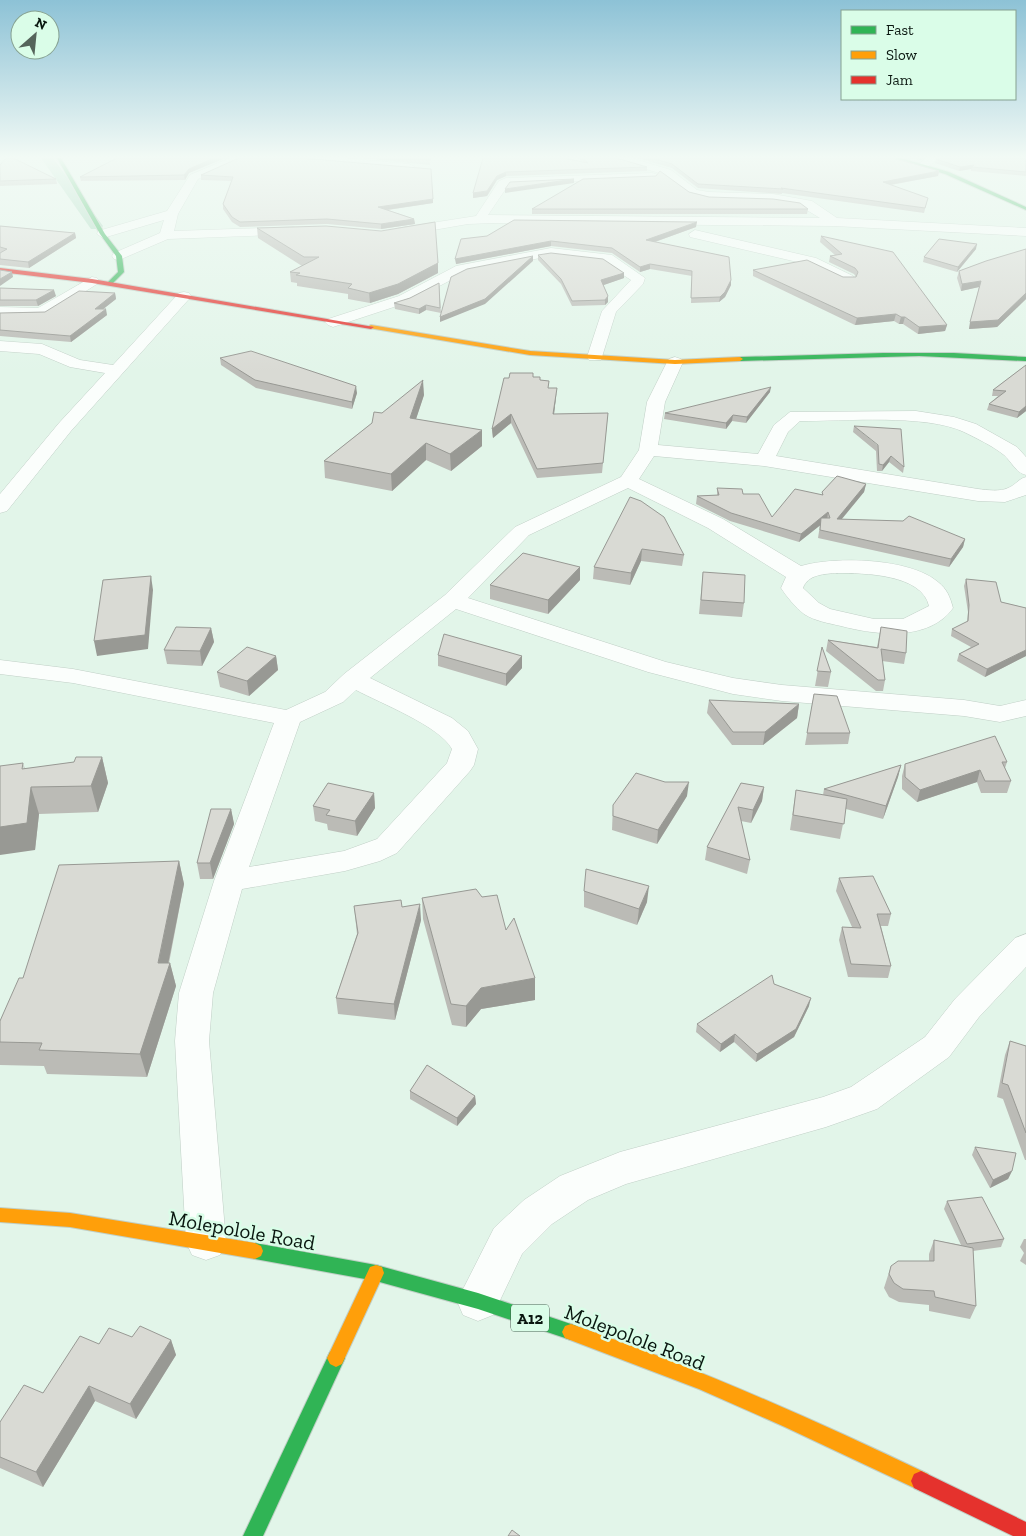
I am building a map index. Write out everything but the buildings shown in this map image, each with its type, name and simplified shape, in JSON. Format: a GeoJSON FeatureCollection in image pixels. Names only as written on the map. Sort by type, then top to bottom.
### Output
{"type":"FeatureCollection","features":[{"type":"Feature","properties":{"kind":"street"},"geometry":{"type":"LineString","coordinates":[[100,230],[119,256],[121,272],[109,284]]}},
{"type":"Feature","properties":{"kind":"street"},"geometry":{"type":"LineString","coordinates":[[103,234],[118,230]]}},
{"type":"Feature","properties":{"kind":"street"},"geometry":{"type":"LineString","coordinates":[[166,235],[168,230]]}},
{"type":"Feature","properties":{"kind":"street"},"geometry":{"type":"LineString","coordinates":[[119,256],[166,235],[311,230]]}},
{"type":"Feature","properties":{"kind":"street"},"geometry":{"type":"LineString","coordinates":[[387,234],[414,230]]}},
{"type":"Feature","properties":{"kind":"street"},"geometry":{"type":"LineString","coordinates":[[678,230],[811,261],[848,279]]}},
{"type":"Feature","properties":{"kind":"street"},"geometry":{"type":"LineString","coordinates":[[730,241],[731,230]]}},
{"type":"Feature","properties":{"kind":"street"},"geometry":{"type":"LineString","coordinates":[[981,230],[1026,232]]}},
{"type":"Feature","properties":{"kind":"street"},"geometry":{"type":"LineString","coordinates":[[333,322],[404,299],[461,268],[541,253],[597,256],[613,260],[638,278],[638,281],[609,311],[595,357]]}},
{"type":"Feature","properties":{"kind":"street"},"geometry":{"type":"LineString","coordinates":[[0,270],[92,281],[504,350],[675,362],[813,355],[947,354],[1026,359]]}},
{"type":"Feature","properties":{"kind":"street"},"geometry":{"type":"LineString","coordinates":[[0,312],[41,313],[92,281]]}},
{"type":"Feature","properties":{"kind":"street"},"geometry":{"type":"LineString","coordinates":[[0,507],[65,427],[184,296]]}},
{"type":"Feature","properties":{"kind":"street"},"geometry":{"type":"LineString","coordinates":[[0,346],[42,349],[76,364],[116,370]]}},
{"type":"Feature","properties":{"kind":"street"},"geometry":{"type":"LineString","coordinates":[[947,354],[1026,363]]}},
{"type":"Feature","properties":{"kind":"street"},"geometry":{"type":"LineString","coordinates":[[0,668],[73,676],[288,718],[334,697],[353,679],[454,600],[522,531],[628,481],[648,450],[656,402],[675,362]]}},
{"type":"Feature","properties":{"kind":"street"},"geometry":{"type":"LineString","coordinates":[[764,460],[782,427],[788,420],[796,416],[916,416],[954,422],[970,428],[1010,451],[1026,469]]}},
{"type":"Feature","properties":{"kind":"street"},"geometry":{"type":"LineString","coordinates":[[648,450],[764,460],[978,495],[1012,495],[1022,491],[1026,483]]}},
{"type":"Feature","properties":{"kind":"street"},"geometry":{"type":"LineString","coordinates":[[628,481],[667,497],[799,575]]}},
{"type":"Feature","properties":{"kind":"street"},"geometry":{"type":"LineString","coordinates":[[837,566],[864,566],[887,570],[925,584],[936,591],[941,600],[940,608],[933,615],[906,626],[861,624],[832,618],[814,610],[792,588],[793,582],[799,575],[813,570],[837,566]]}},
{"type":"Feature","properties":{"kind":"street"},"geometry":{"type":"LineString","coordinates":[[454,600],[657,666],[733,686],[782,693],[964,708],[1000,714],[1026,729]]}},
{"type":"Feature","properties":{"kind":"street"},"geometry":{"type":"LineString","coordinates":[[229,881],[345,861],[369,854],[386,846],[460,765],[465,749],[459,737],[443,724],[353,679]]}},
{"type":"Feature","properties":{"kind":"street"},"geometry":{"type":"LineString","coordinates":[[1000,714],[1026,708]]}},
{"type":"Feature","properties":{"kind":"street"},"geometry":{"type":"LineString","coordinates":[[206,1242],[192,1041],[196,993],[229,881],[288,718]]}},
{"type":"Feature","properties":{"kind":"street"},"geometry":{"type":"LineString","coordinates":[[478,1301],[508,1241],[538,1212],[567,1193],[620,1169],[826,1112],[864,1098],[937,1047],[967,1008],[1026,946]]}},
{"type":"Feature","properties":{"kind":"street","name":"Molepolole Road"},"geometry":{"type":"LineString","coordinates":[[0,1215],[70,1220],[206,1242],[376,1273],[478,1301],[637,1354],[1020,1521]]}},
{"type":"Feature","properties":{"kind":"street"},"geometry":{"type":"LineString","coordinates":[[254,1536],[376,1273]]}},
{"type":"Feature","properties":{"kind":"traffic: fast"},"geometry":{"type":"LineString","coordinates":[[100,230],[119,256],[121,272],[109,284]]}},
{"type":"Feature","properties":{"kind":"traffic: fast"},"geometry":{"type":"LineString","coordinates":[[740,359],[919,354],[1026,359]]}},
{"type":"Feature","properties":{"kind":"traffic: fast"},"geometry":{"type":"LineString","coordinates":[[255,1251],[376,1273],[478,1301],[571,1332]]}},
{"type":"Feature","properties":{"kind":"traffic: fast"},"geometry":{"type":"LineString","coordinates":[[253,1536],[336,1358]]}},
{"type":"Feature","properties":{"kind":"traffic: slow"},"geometry":{"type":"LineString","coordinates":[[371,327],[530,353],[675,362],[740,359]]}},
{"type":"Feature","properties":{"kind":"traffic: slow"},"geometry":{"type":"LineString","coordinates":[[0,1215],[70,1220],[255,1251]]}},
{"type":"Feature","properties":{"kind":"traffic: slow"},"geometry":{"type":"LineString","coordinates":[[336,1358],[376,1273]]}},
{"type":"Feature","properties":{"kind":"traffic: slow"},"geometry":{"type":"LineString","coordinates":[[571,1332],[704,1382],[835,1440],[921,1481]]}},
{"type":"Feature","properties":{"kind":"traffic: jam"},"geometry":{"type":"LineString","coordinates":[[0,270],[92,281],[371,327]]}},
{"type":"Feature","properties":{"kind":"traffic: jam"},"geometry":{"type":"LineString","coordinates":[[921,1481],[1026,1532]]}}]}
